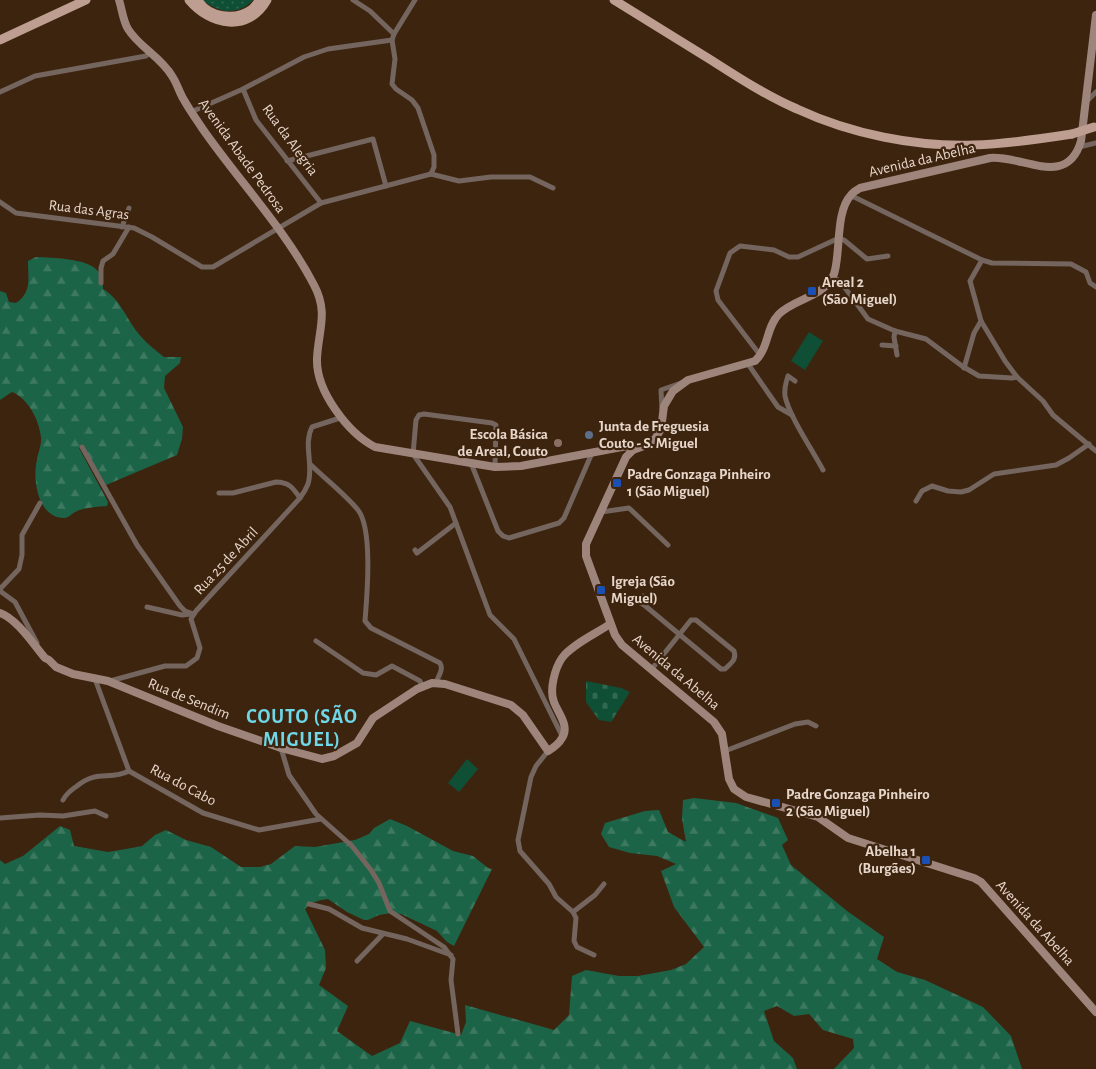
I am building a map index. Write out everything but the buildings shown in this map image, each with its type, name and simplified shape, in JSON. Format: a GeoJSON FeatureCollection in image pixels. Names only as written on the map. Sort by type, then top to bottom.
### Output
{"type":"FeatureCollection","features":[{"type":"Feature","properties":{"kind":"main road"},"geometry":{"type":"LineString","coordinates":[[0,40],[75,0]]}},
{"type":"Feature","properties":{"kind":"main road"},"geometry":{"type":"LineString","coordinates":[[16,32],[86,0]]}},
{"type":"Feature","properties":{"kind":"main road"},"geometry":{"type":"LineString","coordinates":[[189,0],[207,17],[218,21],[231,22],[242,21],[254,15],[264,6],[267,0]]}},
{"type":"Feature","properties":{"kind":"main road"},"geometry":{"type":"LineString","coordinates":[[198,0],[214,14],[228,16],[242,14],[252,9],[260,0]]}},
{"type":"Feature","properties":{"kind":"main road"},"geometry":{"type":"LineString","coordinates":[[614,0],[766,94],[798,110],[856,130],[890,138],[933,144],[973,146],[1024,142],[1072,134],[1095,127]]}},
{"type":"Feature","properties":{"kind":"street","name":"Avenida Abade Pedrosa"},"geometry":{"type":"LineString","coordinates":[[119,0],[128,28],[136,39],[163,64],[172,76],[202,129],[279,229],[314,284],[321,303],[322,326],[317,359],[318,369],[328,398],[340,418],[360,438],[375,446],[495,467],[521,466],[627,446],[633,450]]}},
{"type":"Feature","properties":{"kind":"street"},"geometry":{"type":"LineString","coordinates":[[353,0],[370,11],[393,37]]}},
{"type":"Feature","properties":{"kind":"street"},"geometry":{"type":"LineString","coordinates":[[415,0],[393,37],[395,59],[392,84],[412,100],[418,108],[434,154],[434,167],[431,174],[459,181],[491,177],[530,176],[552,188]]}},
{"type":"Feature","properties":{"kind":"street"},"geometry":{"type":"LineString","coordinates":[[1096,15],[1079,147],[1096,143]]}},
{"type":"Feature","properties":{"kind":"street"},"geometry":{"type":"LineString","coordinates":[[191,112],[243,89],[304,57],[328,49],[393,37]]}},
{"type":"Feature","properties":{"kind":"street"},"geometry":{"type":"LineString","coordinates":[[0,92],[35,76],[146,56],[150,52]]}},
{"type":"Feature","properties":{"kind":"street","name":"Rua da Alegria"},"geometry":{"type":"LineString","coordinates":[[243,89],[256,120],[321,204]]}},
{"type":"Feature","properties":{"kind":"street"},"geometry":{"type":"LineString","coordinates":[[1085,102],[1096,92]]}},
{"type":"Feature","properties":{"kind":"street"},"geometry":{"type":"LineString","coordinates":[[287,161],[373,139],[386,186]]}},
{"type":"Feature","properties":{"kind":"street","name":"Avenida da Abelha"},"geometry":{"type":"LineString","coordinates":[[850,195],[860,188],[990,158],[1000,157],[1046,168],[1058,168],[1068,163],[1075,156],[1079,147]]}},
{"type":"Feature","properties":{"kind":"street","name":"Rua das Agras"},"geometry":{"type":"LineString","coordinates":[[0,202],[16,213],[134,228],[202,267],[213,268],[321,204],[431,174]]}},
{"type":"Feature","properties":{"kind":"street"},"geometry":{"type":"LineString","coordinates":[[760,356],[773,320],[780,312],[823,288],[832,277],[844,207],[850,195],[982,260],[992,263],[1071,264],[1086,272],[1090,283],[1096,287]]}},
{"type":"Feature","properties":{"kind":"street"},"geometry":{"type":"LineString","coordinates":[[122,227],[130,208]]}},
{"type":"Feature","properties":{"kind":"street"},"geometry":{"type":"LineString","coordinates":[[101,283],[103,262],[113,254],[129,227]]}},
{"type":"Feature","properties":{"kind":"street"},"geometry":{"type":"LineString","coordinates":[[760,356],[718,300],[716,291],[730,253],[740,246],[774,250],[789,257],[798,258],[839,238],[867,259],[888,256]]}},
{"type":"Feature","properties":{"kind":"street"},"geometry":{"type":"LineString","coordinates":[[982,260],[970,281],[981,321],[1017,377],[1043,401],[1053,415],[1096,451]]}},
{"type":"Feature","properties":{"kind":"street"},"geometry":{"type":"LineString","coordinates":[[832,277],[840,281],[868,319],[895,331],[926,339],[964,368],[979,376],[1017,377]]}},
{"type":"Feature","properties":{"kind":"street"},"geometry":{"type":"LineString","coordinates":[[964,368],[974,333],[981,321]]}},
{"type":"Feature","properties":{"kind":"street"},"geometry":{"type":"LineString","coordinates":[[895,331],[897,355]]}},
{"type":"Feature","properties":{"kind":"street"},"geometry":{"type":"LineString","coordinates":[[882,345],[896,346]]}},
{"type":"Feature","properties":{"kind":"street","name":"Avenida da Abelha"},"geometry":{"type":"LineString","coordinates":[[760,356],[748,364],[688,380],[673,391],[664,406],[661,429],[655,439],[633,450],[626,457],[586,544],[586,556],[614,635],[622,645],[714,722],[722,734],[729,779],[734,789],[746,797],[818,817],[848,838],[974,878],[981,882],[1096,1012]]}},
{"type":"Feature","properties":{"kind":"street"},"geometry":{"type":"LineString","coordinates":[[748,364],[778,407],[793,415]]}},
{"type":"Feature","properties":{"kind":"street"},"geometry":{"type":"LineString","coordinates":[[795,380],[788,376],[785,385],[786,396],[793,415],[823,470]]}},
{"type":"Feature","properties":{"kind":"street"},"geometry":{"type":"LineString","coordinates":[[663,416],[661,390],[688,380]]}},
{"type":"Feature","properties":{"kind":"street"},"geometry":{"type":"LineString","coordinates":[[495,467],[496,425],[424,414],[419,415],[416,420],[414,454],[450,507],[490,615],[514,639],[563,738]]}},
{"type":"Feature","properties":{"kind":"street","name":"Rua 25 de Abril"},"geometry":{"type":"LineString","coordinates":[[108,681],[165,666],[186,666],[197,658],[200,648],[191,619],[300,498],[308,483],[310,464],[309,434],[312,427],[340,418]]}},
{"type":"Feature","properties":{"kind":"street"},"geometry":{"type":"LineString","coordinates":[[916,501],[922,491],[932,486],[948,491],[961,492],[970,490],[994,474],[1056,465],[1089,444]]}},
{"type":"Feature","properties":{"kind":"street"},"geometry":{"type":"LineString","coordinates":[[82,447],[136,545],[180,606],[185,611],[194,614]]}},
{"type":"Feature","properties":{"kind":"street"},"geometry":{"type":"LineString","coordinates":[[614,448],[626,457]]}},
{"type":"Feature","properties":{"kind":"street"},"geometry":{"type":"LineString","coordinates":[[471,463],[498,532],[510,538],[559,523],[564,518],[592,453]]}},
{"type":"Feature","properties":{"kind":"street"},"geometry":{"type":"LineString","coordinates":[[310,464],[358,510],[364,521],[368,570],[365,621],[371,628],[440,663],[442,666],[436,683]]}},
{"type":"Feature","properties":{"kind":"street"},"geometry":{"type":"LineString","coordinates":[[219,493],[232,493],[276,482],[284,482],[289,484],[300,498]]}},
{"type":"Feature","properties":{"kind":"street"},"geometry":{"type":"LineString","coordinates":[[40,503],[22,535],[22,556],[19,569],[0,590],[15,602],[32,635],[49,660]]}},
{"type":"Feature","properties":{"kind":"street"},"geometry":{"type":"LineString","coordinates":[[601,512],[629,508],[668,545]]}},
{"type":"Feature","properties":{"kind":"street"},"geometry":{"type":"LineString","coordinates":[[415,550],[417,553],[456,523]]}},
{"type":"Feature","properties":{"kind":"street"},"geometry":{"type":"LineString","coordinates":[[644,604],[679,635],[722,669],[725,669],[735,660],[734,651],[696,620],[691,620],[679,635],[651,670]]}},
{"type":"Feature","properties":{"kind":"street"},"geometry":{"type":"LineString","coordinates":[[147,607],[182,615],[194,614]]}},
{"type":"Feature","properties":{"kind":"street","name":"Rua de Sendim"},"geometry":{"type":"LineString","coordinates":[[0,613],[7,616],[20,628],[45,658],[56,667],[73,674],[108,681],[218,726],[281,748],[322,758],[334,756],[357,743],[373,718],[422,686],[436,683],[445,684],[511,705],[523,715],[548,751]]}},
{"type":"Feature","properties":{"kind":"street"},"geometry":{"type":"LineString","coordinates":[[594,954],[577,947],[574,940],[576,918],[573,912],[556,897],[550,884],[520,851],[518,840],[531,777],[536,766],[548,751],[563,738],[565,726],[553,701],[552,687],[561,660],[566,652],[610,624]]}},
{"type":"Feature","properties":{"kind":"street"},"geometry":{"type":"LineString","coordinates":[[316,641],[363,673],[376,675],[392,666],[420,681],[422,686]]}},
{"type":"Feature","properties":{"kind":"street","name":"Rua do Cabo"},"geometry":{"type":"LineString","coordinates":[[95,679],[129,771],[203,813],[259,830],[322,819]]}},
{"type":"Feature","properties":{"kind":"street"},"geometry":{"type":"LineString","coordinates":[[725,751],[795,724],[808,722],[816,726]]}},
{"type":"Feature","properties":{"kind":"street"},"geometry":{"type":"LineString","coordinates":[[281,748],[289,775],[316,814],[352,846],[371,870],[390,911],[444,948],[451,955],[453,962],[451,980],[458,1034]]}},
{"type":"Feature","properties":{"kind":"street"},"geometry":{"type":"LineString","coordinates":[[63,800],[66,794],[85,779],[92,776],[121,775],[129,771]]}},
{"type":"Feature","properties":{"kind":"street"},"geometry":{"type":"LineString","coordinates":[[0,818],[40,815],[64,816],[95,811],[106,816]]}},
{"type":"Feature","properties":{"kind":"street"},"geometry":{"type":"LineString","coordinates":[[573,912],[595,895],[604,884]]}},
{"type":"Feature","properties":{"kind":"street"},"geometry":{"type":"LineString","coordinates":[[309,904],[329,908],[362,928],[407,940],[451,955]]}},
{"type":"Feature","properties":{"kind":"street"},"geometry":{"type":"LineString","coordinates":[[357,961],[383,934]]}},
{"type":"Feature","properties":{"kind":"green space"},"geometry":{"type":"Polygon","coordinates":[[[203,0],[253,0],[242,8],[229,11],[216,8],[203,0]]]}},
{"type":"Feature","properties":{"kind":"green space"},"geometry":{"type":"Polygon","coordinates":[[[36,257],[68,259],[92,266],[100,274],[103,289],[114,298],[144,340],[164,357],[181,357],[180,363],[165,376],[164,388],[183,427],[182,439],[177,455],[106,485],[82,444],[79,448],[108,502],[107,506],[81,510],[64,518],[48,512],[36,487],[35,477],[41,437],[32,410],[23,399],[12,392],[0,400],[0,291],[6,293],[9,302],[16,303],[21,299],[28,285],[28,261],[36,257]]]}},
{"type":"Feature","properties":{"kind":"green space"},"geometry":{"type":"Polygon","coordinates":[[[809,332],[823,341],[805,370],[791,361],[809,332]]]}},
{"type":"Feature","properties":{"kind":"green space"},"geometry":{"type":"Polygon","coordinates":[[[586,681],[621,688],[630,692],[611,722],[599,720],[586,702],[586,681]]]}},
{"type":"Feature","properties":{"kind":"green space"},"geometry":{"type":"Polygon","coordinates":[[[467,759],[478,769],[459,792],[448,783],[467,759]]]}},
{"type":"Feature","properties":{"kind":"green space"},"geometry":{"type":"Polygon","coordinates":[[[694,798],[736,803],[778,818],[788,840],[782,845],[791,865],[847,911],[884,937],[877,959],[897,972],[925,980],[983,1007],[1011,1036],[1022,1069],[834,1069],[854,1048],[853,1039],[823,1030],[809,1014],[794,1016],[777,1006],[764,1011],[774,1041],[793,1058],[797,1069],[0,1069],[0,860],[5,864],[23,856],[60,826],[70,830],[74,846],[108,852],[142,846],[155,835],[166,830],[186,840],[211,847],[241,867],[260,867],[271,864],[295,846],[315,847],[355,840],[369,834],[374,828],[390,819],[453,851],[473,856],[492,869],[454,946],[447,942],[437,931],[401,914],[391,913],[364,920],[347,912],[328,899],[315,902],[305,909],[325,950],[326,968],[319,985],[348,1006],[337,1031],[372,1056],[400,1043],[410,1021],[461,1035],[466,1022],[465,1005],[554,1030],[569,1015],[572,976],[586,970],[619,976],[638,976],[671,970],[686,964],[704,947],[674,907],[661,871],[676,864],[657,856],[630,853],[609,847],[601,834],[605,823],[645,811],[659,810],[668,832],[686,842],[682,819],[683,800],[694,798]]]}},
{"type":"Feature","properties":{"kind":"place","name":"Areal 2 (São Miguel)"},"geometry":{"type":"Point","coordinates":[812,291]}},
{"type":"Feature","properties":{"kind":"place","name":"Junta de Freguesia Couto - S. Miguel"},"geometry":{"type":"Point","coordinates":[589,435]}},
{"type":"Feature","properties":{"kind":"place","name":"Escola Básica de Areal, Couto"},"geometry":{"type":"Point","coordinates":[558,443]}},
{"type":"Feature","properties":{"kind":"place","name":"Padre Gonzaga Pinheiro 1 (São Miguel)"},"geometry":{"type":"Point","coordinates":[617,483]}},
{"type":"Feature","properties":{"kind":"place","name":"Igreja (São Miguel)"},"geometry":{"type":"Point","coordinates":[601,590]}},
{"type":"Feature","properties":{"kind":"place","name":"Padre Gonzaga Pinheiro 2 (São Miguel)"},"geometry":{"type":"Point","coordinates":[776,803]}},
{"type":"Feature","properties":{"kind":"place","name":"Abelha 1 (Burgães)"},"geometry":{"type":"Point","coordinates":[926,860]}},
{"type":"Feature","properties":{"kind":"district","name":"COUTO (SÃO MIGUEL)"},"geometry":{"type":"Point","coordinates":[302,728]}}]}
